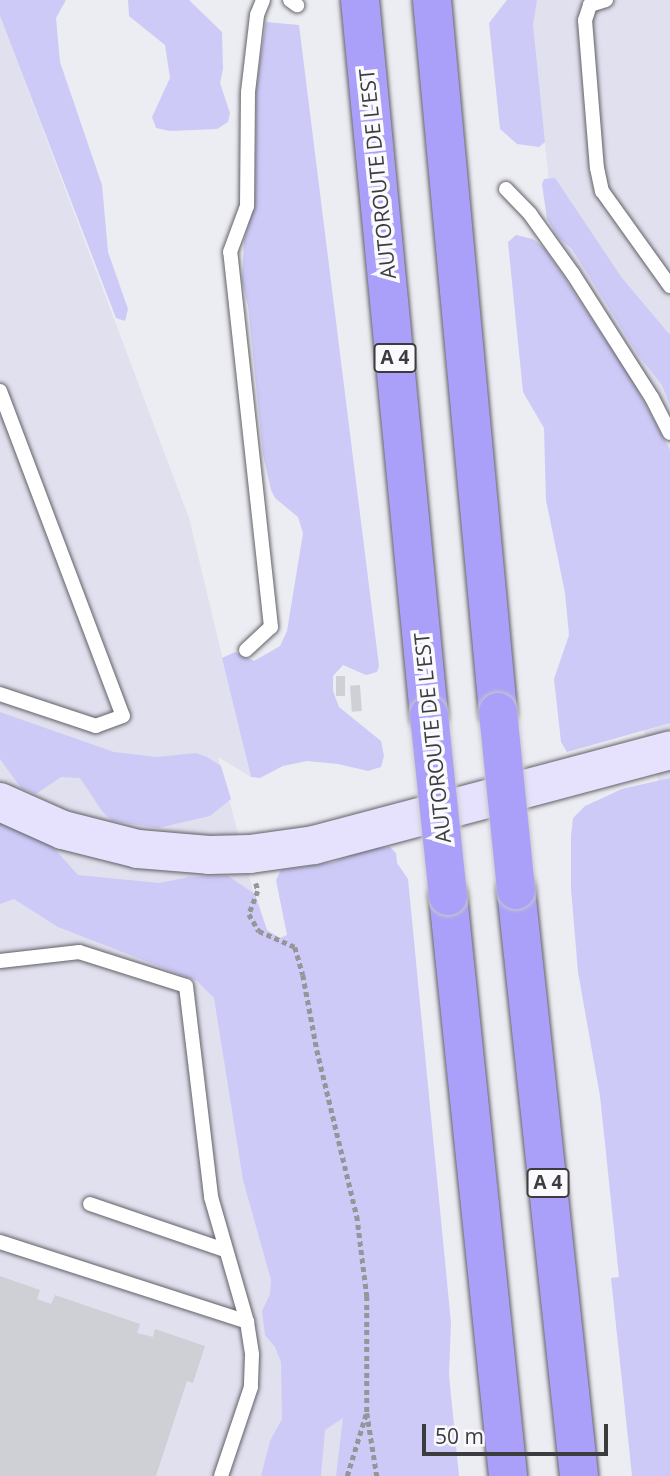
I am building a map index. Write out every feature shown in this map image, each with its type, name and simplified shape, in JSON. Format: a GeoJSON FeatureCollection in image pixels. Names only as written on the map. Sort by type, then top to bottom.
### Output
{"type":"FeatureCollection","features":[{"type":"Feature","properties":{"kind":"highway","name":"AUTOROUTE DE L’EST"},"geometry":{"type":"LineString","coordinates":[[360,0],[429,715],[508,1476]]}},
{"type":"Feature","properties":{"kind":"highway","name":"A 4"},"geometry":{"type":"LineString","coordinates":[[432,0],[498,712],[579,1476]]}},
{"type":"Feature","properties":{"kind":"street"},"geometry":{"type":"LineString","coordinates":[[0,802],[64,830],[126,847],[176,854],[250,854],[314,845],[670,750]]}},
{"type":"Feature","properties":{"kind":"lane"},"geometry":{"type":"LineString","coordinates":[[247,650],[271,626],[230,251],[247,206],[248,92],[257,15],[263,0]]}},
{"type":"Feature","properties":{"kind":"lane"},"geometry":{"type":"LineString","coordinates":[[606,0],[590,5],[585,20],[602,191],[670,286]]}},
{"type":"Feature","properties":{"kind":"lane"},"geometry":{"type":"LineString","coordinates":[[506,189],[530,214],[573,274],[652,398],[670,433]]}},
{"type":"Feature","properties":{"kind":"lane"},"geometry":{"type":"LineString","coordinates":[[0,391],[123,716],[96,726],[0,694]]}},
{"type":"Feature","properties":{"kind":"lane"},"geometry":{"type":"LineString","coordinates":[[0,961],[79,952],[187,986],[211,1197],[224,1250],[247,1322],[252,1355],[251,1387],[221,1476]]}},
{"type":"Feature","properties":{"kind":"lane"},"geometry":{"type":"LineString","coordinates":[[90,1204],[224,1250]]}},
{"type":"Feature","properties":{"kind":"lane"},"geometry":{"type":"LineString","coordinates":[[0,1242],[247,1322]]}},
{"type":"Feature","properties":{"kind":"path"},"geometry":{"type":"LineString","coordinates":[[258,891],[249,914],[259,931],[295,947],[357,1216],[367,1296],[367,1413],[377,1476]]}},
{"type":"Feature","properties":{"kind":"path"},"geometry":{"type":"LineString","coordinates":[[347,1476],[367,1413]]}},
{"type":"Feature","properties":{"kind":"shaded area"},"geometry":{"type":"Polygon","coordinates":[[[0,0],[66,0],[56,18],[60,62],[102,185],[108,252],[128,309],[125,321],[116,318],[0,16],[0,0]]]}},
{"type":"Feature","properties":{"kind":"shaded area"},"geometry":{"type":"Polygon","coordinates":[[[128,0],[189,0],[222,32],[223,69],[220,83],[230,113],[228,122],[217,129],[170,131],[156,128],[152,117],[170,78],[165,45],[129,16],[128,0]]]}},
{"type":"Feature","properties":{"kind":"shaded area"},"geometry":{"type":"Polygon","coordinates":[[[507,0],[537,0],[533,25],[545,142],[539,147],[517,144],[500,129],[489,23],[507,0]]]}},
{"type":"Feature","properties":{"kind":"shaded area"},"geometry":{"type":"Polygon","coordinates":[[[530,0],[670,0],[670,822],[628,675],[587,646],[548,172],[530,0]]]}},
{"type":"Feature","properties":{"kind":"shaded area"},"geometry":{"type":"Polygon","coordinates":[[[0,16],[189,518],[251,777],[218,757],[268,948],[358,1476],[0,1476],[0,16]]]}},
{"type":"Feature","properties":{"kind":"shaded area"},"geometry":{"type":"Polygon","coordinates":[[[266,22],[299,25],[379,666],[377,672],[366,675],[343,665],[333,676],[333,691],[339,707],[381,741],[384,756],[381,767],[368,771],[307,761],[283,766],[260,778],[251,777],[222,658],[235,652],[254,661],[280,646],[287,631],[303,533],[298,517],[275,498],[271,490],[263,455],[248,306],[242,281],[244,240],[255,203],[256,88],[266,22]]]}},
{"type":"Feature","properties":{"kind":"shaded area"},"geometry":{"type":"Polygon","coordinates":[[[555,178],[622,278],[670,335],[670,405],[662,385],[638,355],[572,249],[560,239],[547,219],[542,184],[544,179],[555,178]]]}},
{"type":"Feature","properties":{"kind":"shaded area"},"geometry":{"type":"Polygon","coordinates":[[[516,235],[533,239],[545,249],[629,375],[670,450],[670,723],[567,752],[561,742],[554,679],[569,635],[565,593],[546,500],[544,428],[523,392],[508,242],[516,235]]]}},
{"type":"Feature","properties":{"kind":"shaded area"},"geometry":{"type":"Polygon","coordinates":[[[0,712],[114,752],[157,757],[196,753],[207,757],[221,766],[231,799],[210,816],[158,828],[112,821],[80,778],[61,777],[36,794],[21,788],[0,759],[0,712]]]}},
{"type":"Feature","properties":{"kind":"shaded area"},"geometry":{"type":"Polygon","coordinates":[[[670,778],[670,1476],[632,1476],[611,1278],[619,1277],[600,1096],[578,972],[571,889],[571,836],[573,818],[585,806],[622,789],[670,778]]]}},
{"type":"Feature","properties":{"kind":"shaded area"},"geometry":{"type":"Polygon","coordinates":[[[0,822],[52,846],[78,875],[159,883],[189,877],[228,876],[255,894],[267,930],[280,938],[287,935],[276,880],[281,870],[334,862],[364,849],[390,847],[396,853],[397,863],[408,879],[451,1323],[449,1375],[459,1476],[336,1476],[343,1418],[325,1430],[321,1476],[261,1476],[270,1441],[282,1419],[281,1362],[275,1347],[265,1335],[262,1311],[270,1294],[271,1280],[243,1180],[214,998],[197,981],[58,927],[14,899],[0,904],[0,822]]]}},
{"type":"Feature","properties":{"kind":"building"},"geometry":{"type":"Polygon","coordinates":[[[336,676],[345,676],[345,696],[336,696],[336,676]]]}},
{"type":"Feature","properties":{"kind":"building"},"geometry":{"type":"Polygon","coordinates":[[[360,685],[362,711],[352,712],[350,686],[360,685]]]}},
{"type":"Feature","properties":{"kind":"building"},"geometry":{"type":"Polygon","coordinates":[[[0,1276],[40,1290],[37,1299],[51,1304],[55,1295],[140,1324],[137,1333],[153,1337],[155,1329],[205,1346],[193,1383],[187,1381],[156,1476],[0,1476],[0,1276]]]}}]}
